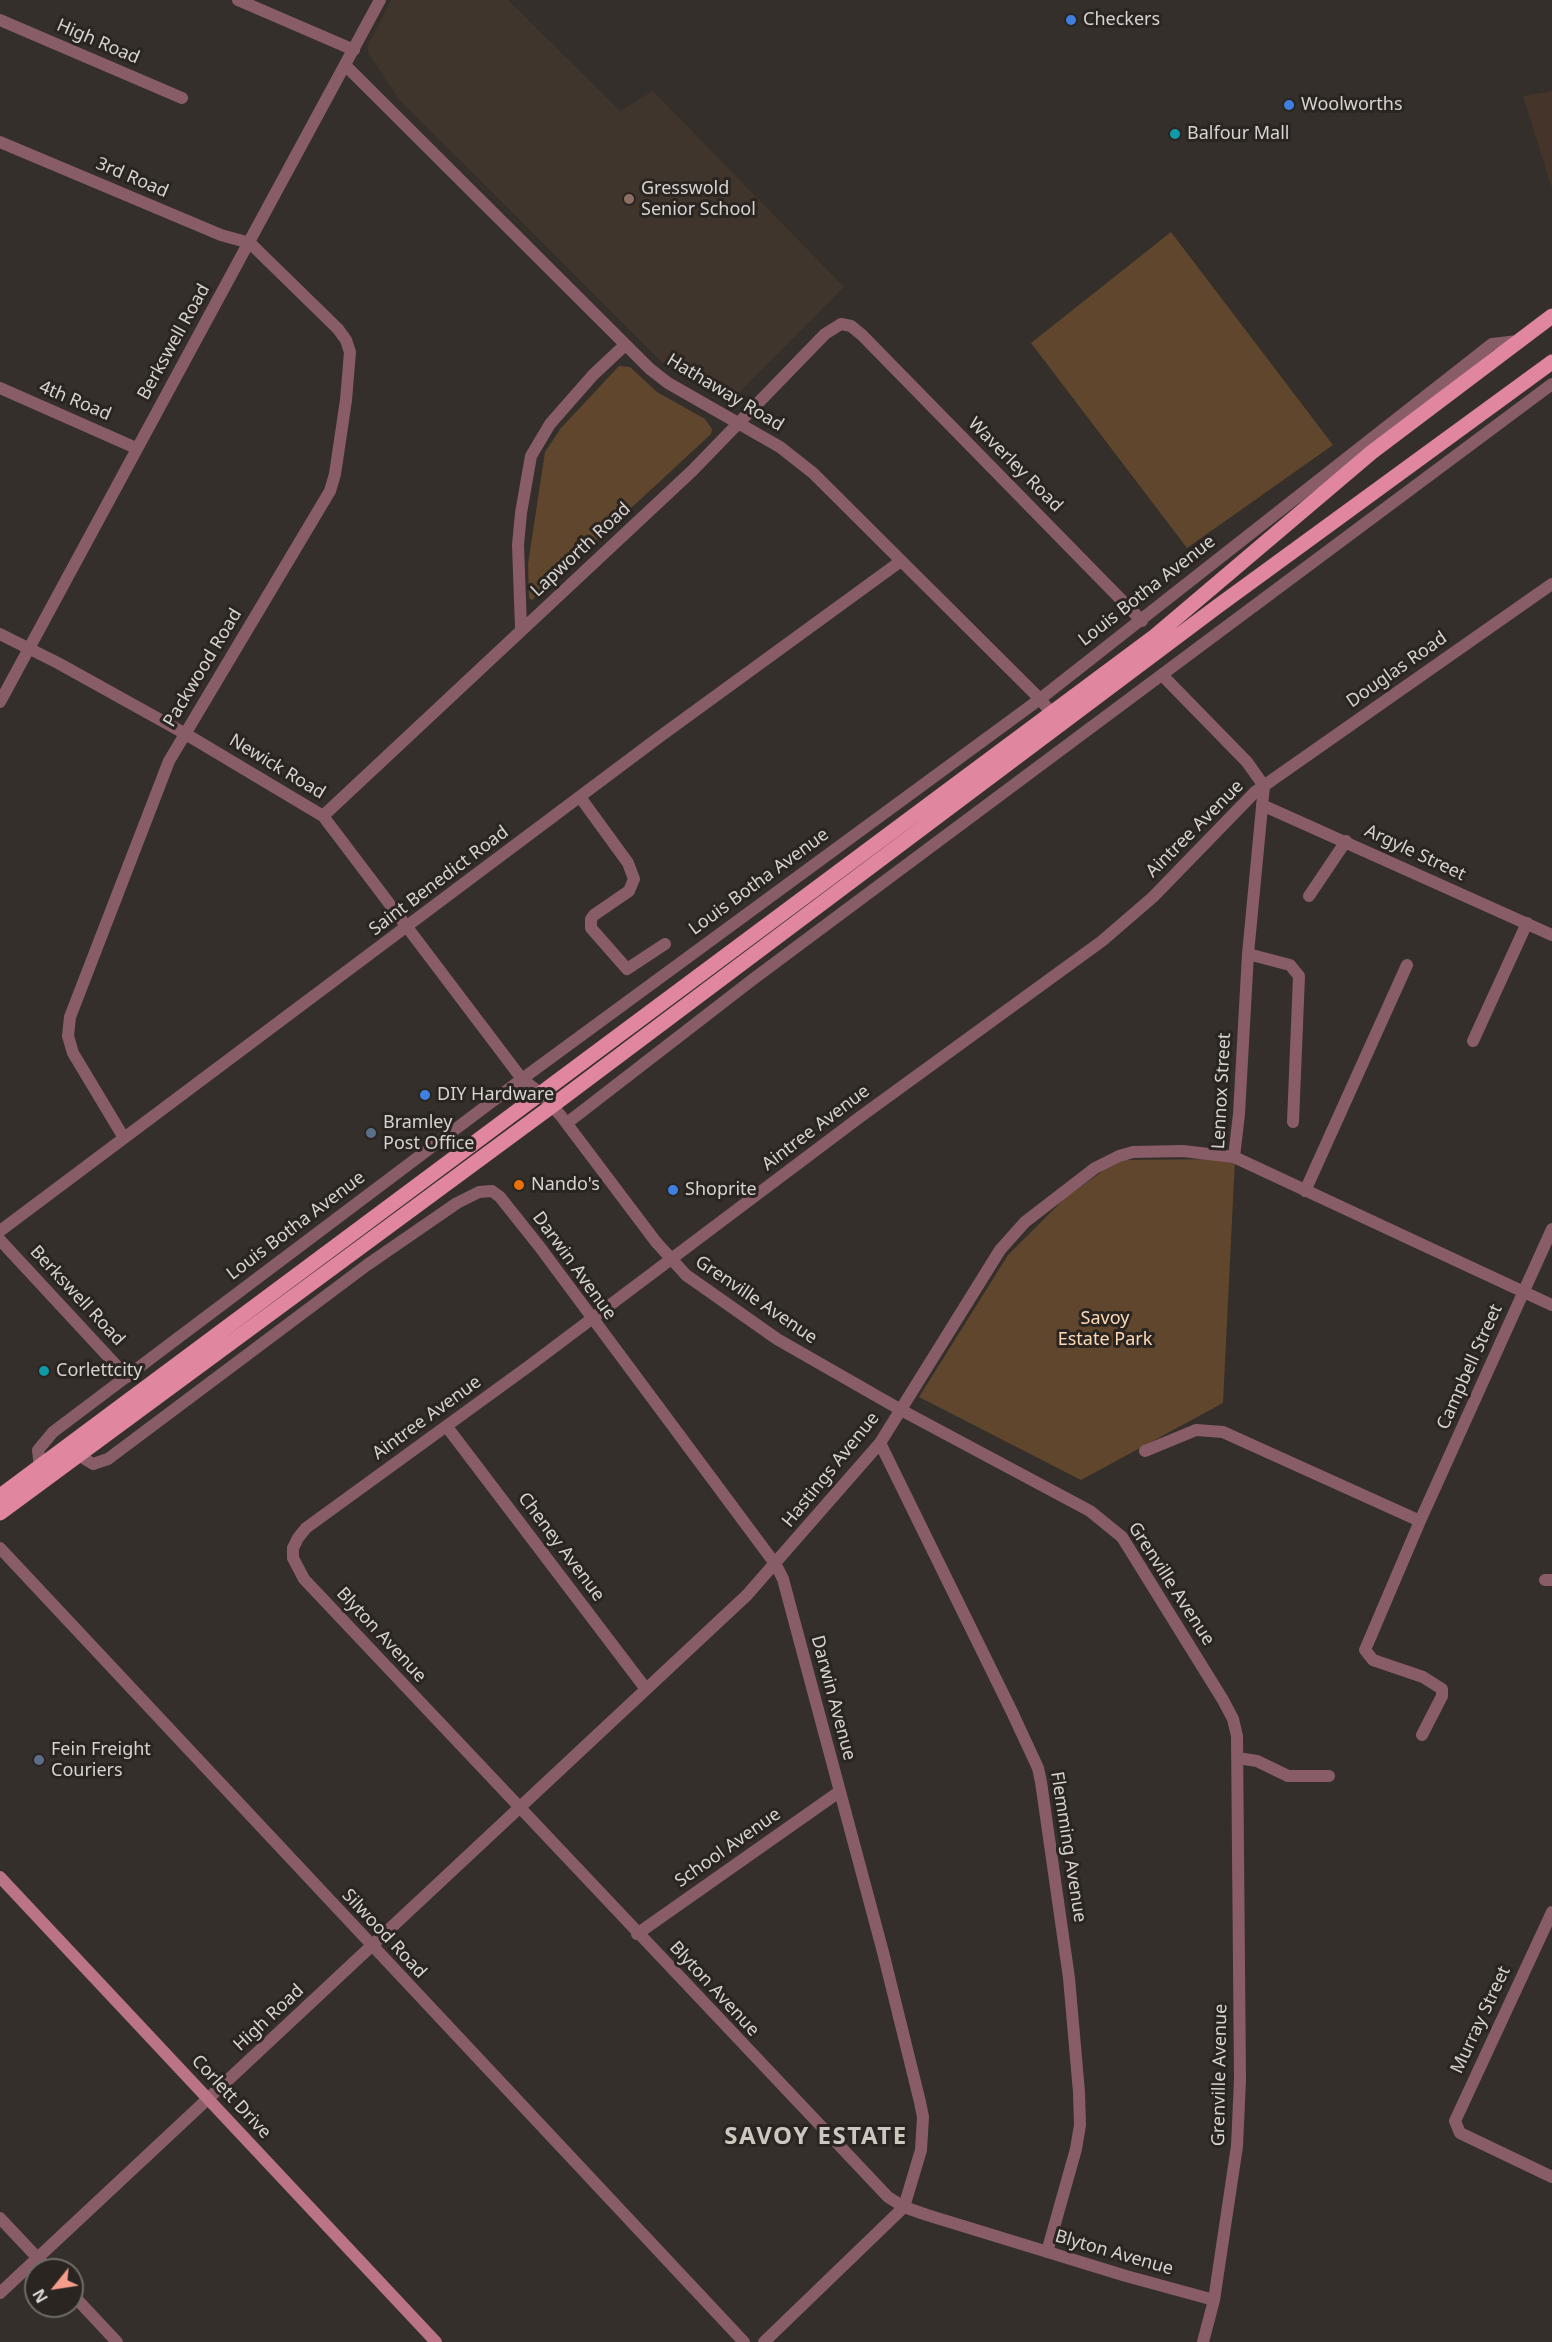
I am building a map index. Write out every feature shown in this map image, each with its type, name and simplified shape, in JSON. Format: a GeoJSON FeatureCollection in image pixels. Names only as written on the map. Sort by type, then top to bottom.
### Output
{"type":"FeatureCollection","features":[{"type":"Feature","properties":{"kind":"main road","name":"Louis Botha Avenue"},"geometry":{"type":"LineString","coordinates":[[0,1496],[1155,636],[1372,452],[1552,316]]}},
{"type":"Feature","properties":{"kind":"main road"},"geometry":{"type":"LineString","coordinates":[[0,1513],[552,1106],[1218,606],[1552,362]]}},
{"type":"Feature","properties":{"kind":"main road","name":"Corlett Drive"},"geometry":{"type":"LineString","coordinates":[[0,1877],[436,2342]]}},
{"type":"Feature","properties":{"kind":"street"},"geometry":{"type":"LineString","coordinates":[[238,0],[354,50]]}},
{"type":"Feature","properties":{"kind":"street","name":"Berkswell Road"},"geometry":{"type":"LineString","coordinates":[[0,702],[380,0]]}},
{"type":"Feature","properties":{"kind":"street","name":"High Road"},"geometry":{"type":"LineString","coordinates":[[0,20],[182,98]]}},
{"type":"Feature","properties":{"kind":"street","name":"Hathaway Road"},"geometry":{"type":"LineString","coordinates":[[346,66],[625,345],[668,383],[797,459],[1040,699],[1061,725]]}},
{"type":"Feature","properties":{"kind":"street","name":"3rd Road"},"geometry":{"type":"LineString","coordinates":[[0,142],[221,235],[250,243]]}},
{"type":"Feature","properties":{"kind":"street","name":"Packwood Road"},"geometry":{"type":"LineString","coordinates":[[124,1138],[77,1061],[70,1045],[67,1027],[154,797],[184,733],[330,490],[337,466],[350,352],[346,339],[250,243]]}},
{"type":"Feature","properties":{"kind":"street","name":"Lapworth Road"},"geometry":{"type":"LineString","coordinates":[[323,816],[521,628],[692,471],[830,329],[846,324],[862,335]]}},
{"type":"Feature","properties":{"kind":"street","name":"Waverley Road"},"geometry":{"type":"LineString","coordinates":[[862,335],[1142,621]]}},
{"type":"Feature","properties":{"kind":"street","name":"Louis Botha Avenue"},"geometry":{"type":"LineString","coordinates":[[40,1468],[38,1450],[45,1440],[127,1377],[522,1079],[1040,699],[1492,344],[1518,341]]}},
{"type":"Feature","properties":{"kind":"street"},"geometry":{"type":"LineString","coordinates":[[521,628],[518,545],[520,513],[531,456],[543,433],[559,413],[592,375],[625,345]]}},
{"type":"Feature","properties":{"kind":"street"},"geometry":{"type":"LineString","coordinates":[[567,1124],[752,980],[1552,384]]}},
{"type":"Feature","properties":{"kind":"street","name":"4th Road"},"geometry":{"type":"LineString","coordinates":[[0,388],[136,448]]}},
{"type":"Feature","properties":{"kind":"street","name":"Saint Benedict Road"},"geometry":{"type":"LineString","coordinates":[[0,1231],[580,797],[901,561]]}},
{"type":"Feature","properties":{"kind":"street","name":"Douglas Road"},"geometry":{"type":"LineString","coordinates":[[1264,786],[1552,584]]}},
{"type":"Feature","properties":{"kind":"street","name":"Newick Road"},"geometry":{"type":"LineString","coordinates":[[0,634],[30,648],[184,733],[323,816],[522,1079],[540,1093]]}},
{"type":"Feature","properties":{"kind":"street"},"geometry":{"type":"LineString","coordinates":[[1163,676],[1247,762],[1264,786]]}},
{"type":"Feature","properties":{"kind":"street","name":"Lennox Street"},"geometry":{"type":"LineString","coordinates":[[1264,786],[1248,954],[1239,1114],[1234,1157],[1552,1305]]}},
{"type":"Feature","properties":{"kind":"street","name":"Aintree Avenue"},"geometry":{"type":"LineString","coordinates":[[293,1548],[306,1528],[447,1427],[869,1110],[1102,941],[1153,897],[1236,810],[1264,786]]}},
{"type":"Feature","properties":{"kind":"street"},"geometry":{"type":"LineString","coordinates":[[580,797],[628,863],[634,879],[628,891],[594,915],[591,919],[591,928],[627,969],[665,944]]}},
{"type":"Feature","properties":{"kind":"street","name":"Argyle Street"},"geometry":{"type":"LineString","coordinates":[[1262,805],[1552,935]]}},
{"type":"Feature","properties":{"kind":"street"},"geometry":{"type":"LineString","coordinates":[[1309,896],[1346,841]]}},
{"type":"Feature","properties":{"kind":"street"},"geometry":{"type":"LineString","coordinates":[[1473,1041],[1527,923]]}},
{"type":"Feature","properties":{"kind":"street"},"geometry":{"type":"LineString","coordinates":[[1248,954],[1290,965],[1299,976],[1293,1122]]}},
{"type":"Feature","properties":{"kind":"street"},"geometry":{"type":"LineString","coordinates":[[1305,1191],[1407,965]]}},
{"type":"Feature","properties":{"kind":"street","name":"Grenville Avenue"},"geometry":{"type":"LineString","coordinates":[[540,1093],[567,1124],[670,1260],[703,1289],[749,1321],[901,1410],[1104,1519],[1114,1528],[1144,1569],[1223,1700],[1233,1719],[1238,1758],[1240,2080],[1232,2190],[1214,2300],[1203,2342]]}},
{"type":"Feature","properties":{"kind":"street","name":"Hastings Avenue"},"geometry":{"type":"LineString","coordinates":[[456,1867],[776,1565],[880,1443],[971,1293],[1000,1250],[1026,1222],[1080,1177],[1113,1158],[1133,1152],[1183,1151],[1234,1157]]}},
{"type":"Feature","properties":{"kind":"street"},"geometry":{"type":"LineString","coordinates":[[80,1456],[93,1464],[103,1462],[367,1265],[457,1203],[444,1184]]}},
{"type":"Feature","properties":{"kind":"street","name":"Darwin Avenue"},"geometry":{"type":"LineString","coordinates":[[457,1203],[486,1190],[495,1193],[539,1246],[590,1319],[776,1565],[787,1592],[883,1952],[923,2117],[921,2150],[904,2207],[764,2342]]}},
{"type":"Feature","properties":{"kind":"street"},"geometry":{"type":"LineString","coordinates":[[348,1212],[360,1229]]}},
{"type":"Feature","properties":{"kind":"street","name":"Campbell Street"},"geometry":{"type":"LineString","coordinates":[[1422,1735],[1442,1696],[1442,1689],[1423,1677],[1373,1660],[1365,1650],[1420,1521],[1552,1229]]}},
{"type":"Feature","properties":{"kind":"street","name":"Berkswell Road"},"geometry":{"type":"LineString","coordinates":[[0,1240],[127,1377]]}},
{"type":"Feature","properties":{"kind":"street"},"geometry":{"type":"LineString","coordinates":[[355,1250],[367,1265]]}},
{"type":"Feature","properties":{"kind":"street","name":"Cheney Avenue"},"geometry":{"type":"LineString","coordinates":[[447,1427],[646,1689]]}},
{"type":"Feature","properties":{"kind":"street"},"geometry":{"type":"LineString","coordinates":[[1145,1451],[1196,1430],[1223,1432],[1420,1521]]}},
{"type":"Feature","properties":{"kind":"street","name":"Flemming Avenue"},"geometry":{"type":"LineString","coordinates":[[880,1443],[1012,1712],[1039,1775],[1069,1978],[1080,2092],[1080,2125],[1076,2149],[1047,2252]]}},
{"type":"Feature","properties":{"kind":"street","name":"Silwood Road"},"geometry":{"type":"LineString","coordinates":[[0,1548],[744,2342]]}},
{"type":"Feature","properties":{"kind":"street","name":"Blyton Avenue"},"geometry":{"type":"LineString","coordinates":[[293,1548],[296,1566],[304,1579],[875,2186],[904,2207],[1047,2252],[1214,2300]]}},
{"type":"Feature","properties":{"kind":"street"},"geometry":{"type":"LineString","coordinates":[[1238,1758],[1257,1761],[1288,1776],[1329,1776]]}},
{"type":"Feature","properties":{"kind":"street","name":"School Avenue"},"geometry":{"type":"LineString","coordinates":[[638,1934],[839,1792]]}},
{"type":"Feature","properties":{"kind":"street","name":"High Road"},"geometry":{"type":"LineString","coordinates":[[38,2258],[456,1867]]}},
{"type":"Feature","properties":{"kind":"street","name":"Murray Street"},"geometry":{"type":"LineString","coordinates":[[1551,1916],[1457,2113],[1456,2128],[1470,2138],[1552,2177]]}},
{"type":"Feature","properties":{"kind":"street"},"geometry":{"type":"LineString","coordinates":[[0,2218],[38,2258]]}},
{"type":"Feature","properties":{"kind":"street","name":"High Road"},"geometry":{"type":"LineString","coordinates":[[0,2294],[24,2271]]}},
{"type":"Feature","properties":{"kind":"street"},"geometry":{"type":"LineString","coordinates":[[84,2307],[117,2342]]}},
{"type":"Feature","properties":{"kind":"shaded area","name":"Gresswold Senior School"},"geometry":{"type":"Polygon","coordinates":[[[391,0],[508,0],[620,111],[653,91],[844,287],[729,403],[668,368],[398,98],[368,53],[368,45],[391,0]]]}},
{"type":"Feature","properties":{"kind":"shaded area"},"geometry":{"type":"Polygon","coordinates":[[[1552,91],[1552,189],[1523,96],[1552,91]]]}},
{"type":"Feature","properties":{"kind":"green space"},"geometry":{"type":"Polygon","coordinates":[[[1171,232],[1333,445],[1187,548],[1031,343],[1171,232]]]}},
{"type":"Feature","properties":{"kind":"green space"},"geometry":{"type":"Polygon","coordinates":[[[619,366],[630,367],[657,392],[705,419],[712,429],[711,434],[532,600],[529,598],[528,564],[545,452],[561,428],[619,366]]]}},
{"type":"Feature","properties":{"kind":"green space","name":"Savoy Estate Park"},"geometry":{"type":"Polygon","coordinates":[[[1235,1159],[1223,1403],[1081,1480],[919,1397],[1008,1255],[1064,1199],[1118,1160],[1235,1159]]]}},
{"type":"Feature","properties":{"kind":"place","name":"Checkers"},"geometry":{"type":"Point","coordinates":[1071,20]}},
{"type":"Feature","properties":{"kind":"place","name":"Woolworths"},"geometry":{"type":"Point","coordinates":[1289,105]}},
{"type":"Feature","properties":{"kind":"place","name":"Balfour Mall"},"geometry":{"type":"Point","coordinates":[1175,134]}},
{"type":"Feature","properties":{"kind":"place","name":"Gresswold Senior School"},"geometry":{"type":"Point","coordinates":[629,199]}},
{"type":"Feature","properties":{"kind":"place","name":"DIY Hardware"},"geometry":{"type":"Point","coordinates":[425,1095]}},
{"type":"Feature","properties":{"kind":"place","name":"Bramley Post Office"},"geometry":{"type":"Point","coordinates":[371,1133]}},
{"type":"Feature","properties":{"kind":"place","name":"Nando's"},"geometry":{"type":"Point","coordinates":[519,1185]}},
{"type":"Feature","properties":{"kind":"place","name":"Shoprite"},"geometry":{"type":"Point","coordinates":[673,1190]}},
{"type":"Feature","properties":{"kind":"place","name":"Corlettcity"},"geometry":{"type":"Point","coordinates":[44,1371]}},
{"type":"Feature","properties":{"kind":"place","name":"Fein Freight Couriers"},"geometry":{"type":"Point","coordinates":[39,1760]}},
{"type":"Feature","properties":{"kind":"district","name":"SAVOY ESTATE"},"geometry":{"type":"Point","coordinates":[816,2137]}}]}
